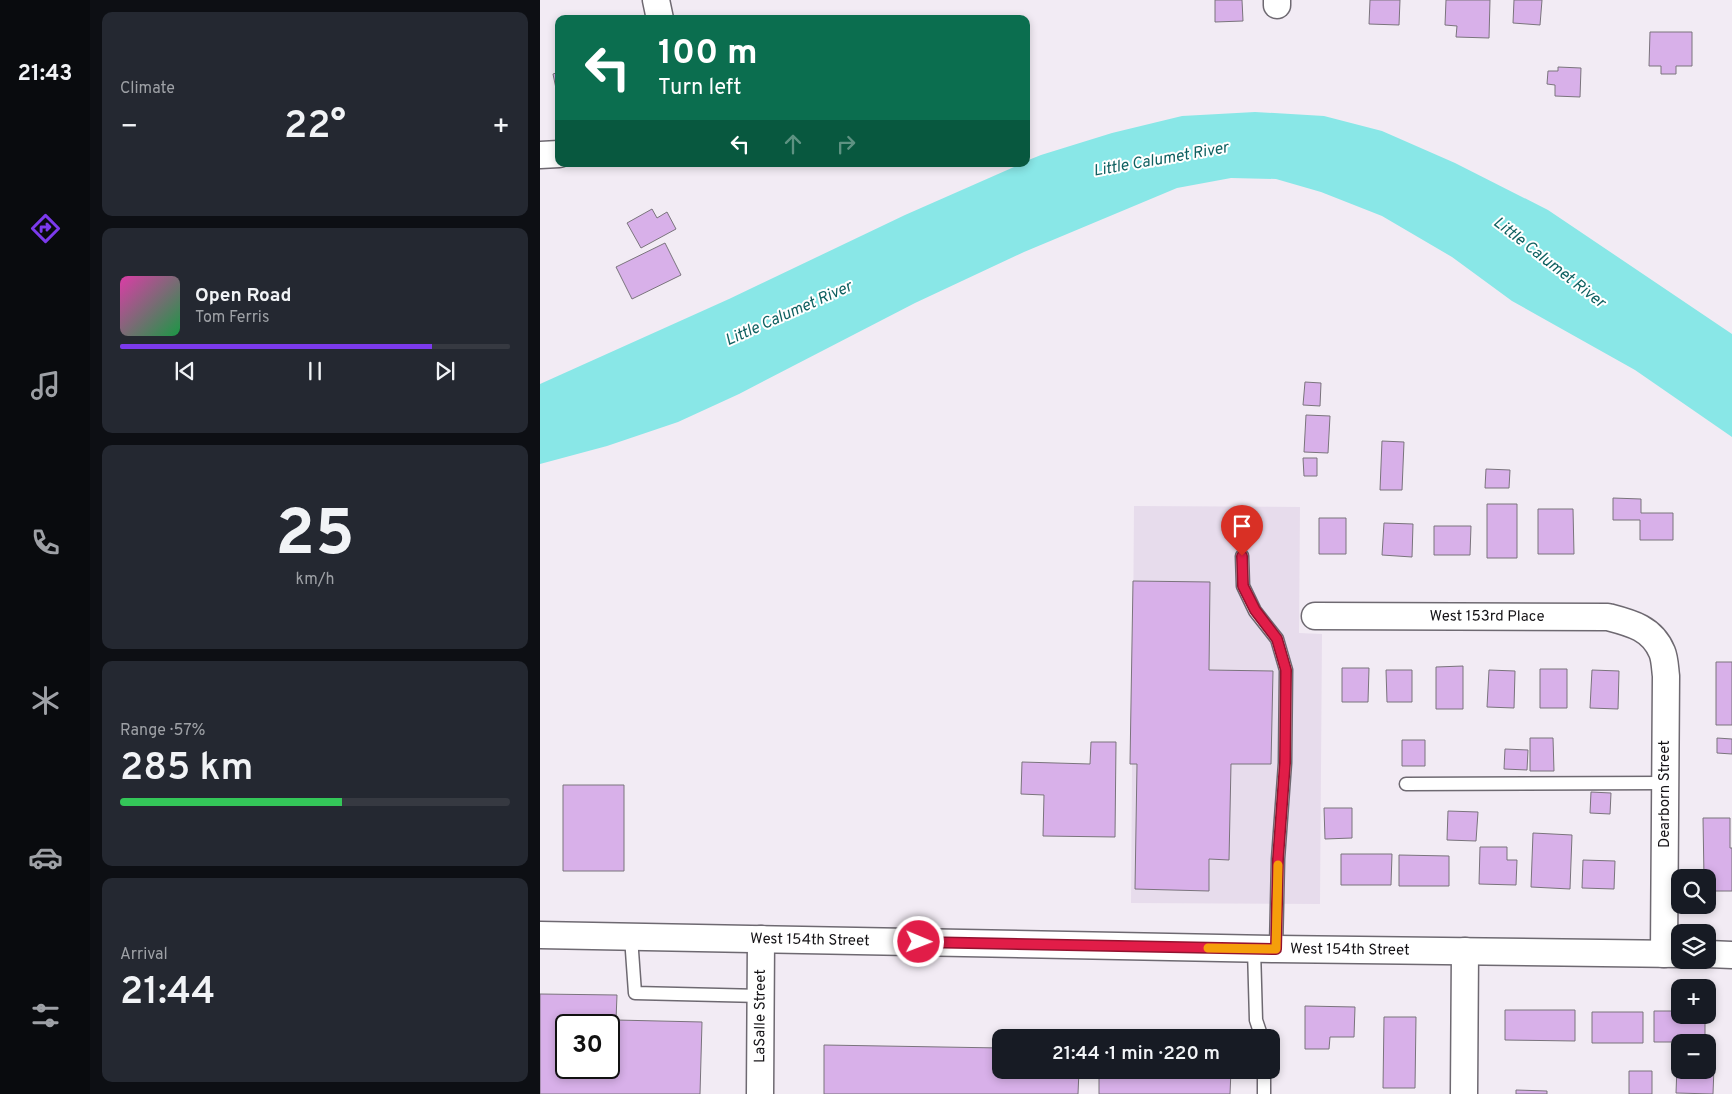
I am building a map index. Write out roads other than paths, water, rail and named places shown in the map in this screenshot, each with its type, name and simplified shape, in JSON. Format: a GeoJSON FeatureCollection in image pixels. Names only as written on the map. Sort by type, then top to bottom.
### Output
{"type":"FeatureCollection","features":[{"type":"Feature","properties":{"kind":"street"},"geometry":{"type":"LineString","coordinates":[[656,0],[659,15]]}},
{"type":"Feature","properties":{"kind":"street"},"geometry":{"type":"LineString","coordinates":[[540,155],[555,154]]}},
{"type":"Feature","properties":{"kind":"street","name":"West 153rd Place"},"geometry":{"type":"LineString","coordinates":[[1315,616],[1608,617],[1633,623],[1654,637]]}},
{"type":"Feature","properties":{"kind":"street","name":"Dearborn Street"},"geometry":{"type":"LineString","coordinates":[[1654,637],[1663,654],[1666,676],[1665,783],[1671,930]]}},
{"type":"Feature","properties":{"kind":"street","name":"West 154th Street"},"geometry":{"type":"LineString","coordinates":[[540,935],[1265,949],[1671,954]]}},
{"type":"Feature","properties":{"kind":"street","name":"LaSalle Street"},"geometry":{"type":"LineString","coordinates":[[760,1094],[762,939]]}},
{"type":"Feature","properties":{"kind":"street"},"geometry":{"type":"LineString","coordinates":[[1464,1094],[1465,951]]}},
{"type":"Feature","properties":{"kind":"street"},"geometry":{"type":"LineString","coordinates":[[1716,954],[1732,954]]}},
{"type":"Feature","properties":{"kind":"lane"},"geometry":{"type":"LineString","coordinates":[[1242,556],[1243,586],[1255,610],[1277,639],[1286,670],[1285,763],[1278,859],[1256,1020],[1259,1029]]}},
{"type":"Feature","properties":{"kind":"lane"},"geometry":{"type":"LineString","coordinates":[[1406,784],[1665,783]]}},
{"type":"Feature","properties":{"kind":"lane"},"geometry":{"type":"LineString","coordinates":[[632,937],[635,993],[761,996]]}},
{"type":"Feature","properties":{"kind":"lane"},"geometry":{"type":"LineString","coordinates":[[1264,1079],[1264,1094]]}},
{"type":"Feature","properties":{"kind":"water","name":"Little Calumet River"},"geometry":{"type":"Polygon","coordinates":[[[1255,112],[1324,116],[1382,131],[1455,163],[1548,210],[1732,334],[1732,437],[1635,370],[1512,301],[1452,257],[1382,216],[1321,192],[1276,179],[1231,178],[1177,188],[1024,252],[915,303],[739,394],[678,422],[607,446],[540,464],[540,384],[729,299],[905,215],[1014,167],[1030,167],[1030,159],[1112,133],[1182,116],[1255,112]]]}}]}
